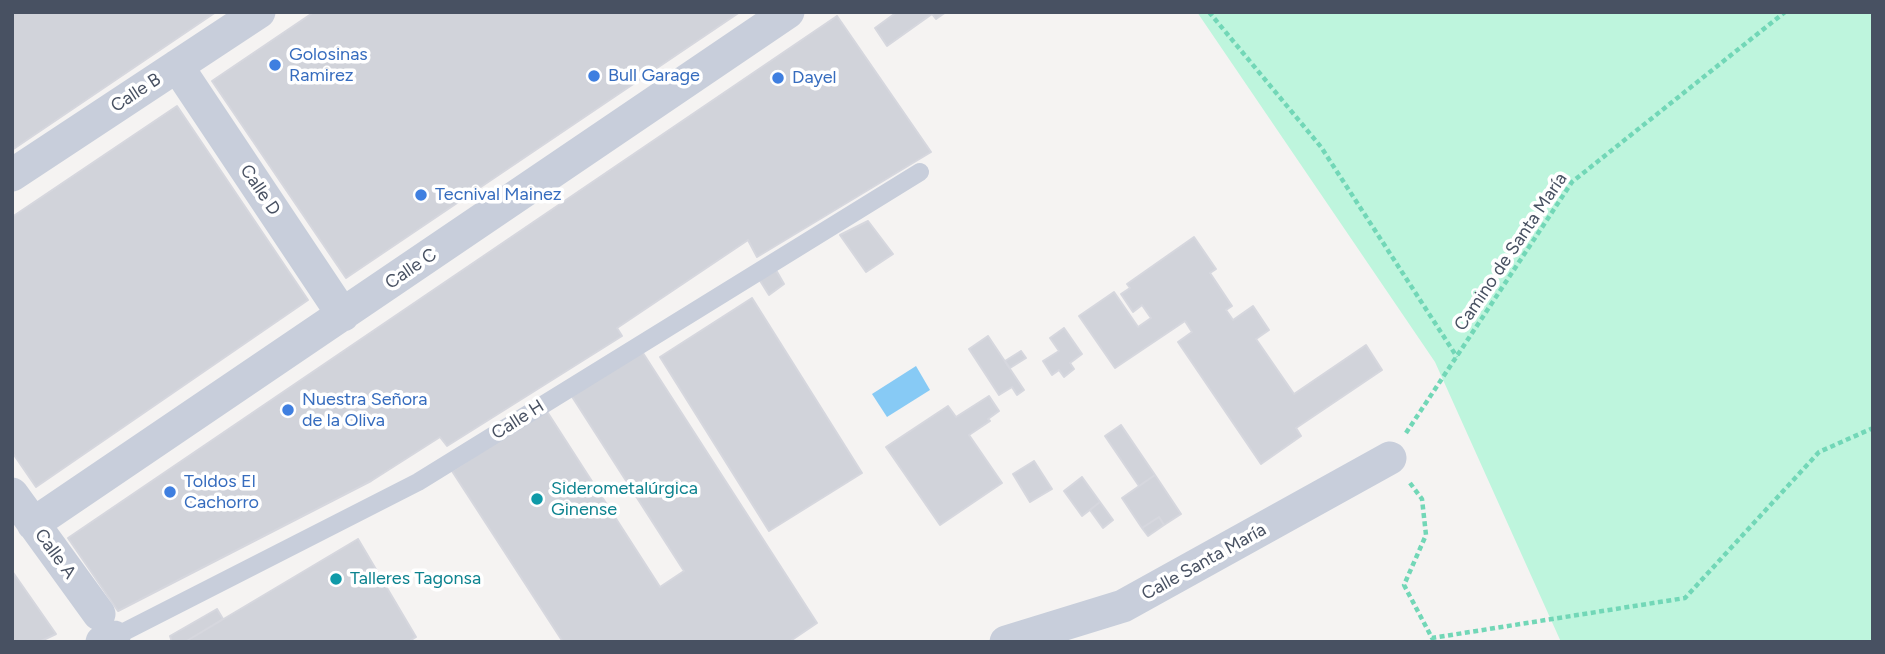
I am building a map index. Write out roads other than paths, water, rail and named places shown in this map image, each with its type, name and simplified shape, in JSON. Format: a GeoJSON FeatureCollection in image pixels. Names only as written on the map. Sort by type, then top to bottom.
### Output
{"type":"FeatureCollection","features":[{"type":"Feature","properties":{"kind":"street","name":"Calle B"},"geometry":{"type":"LineString","coordinates":[[12,175],[259,12]]}},
{"type":"Feature","properties":{"kind":"street","name":"Calle C"},"geometry":{"type":"LineString","coordinates":[[33,524],[788,12]]}},
{"type":"Feature","properties":{"kind":"street","name":"Calle D"},"geometry":{"type":"LineString","coordinates":[[177,66],[343,315]]}},
{"type":"Feature","properties":{"kind":"street","name":"Calle Santa María"},"geometry":{"type":"LineString","coordinates":[[1006,642],[1124,606],[1390,458]]}},
{"type":"Feature","properties":{"kind":"street","name":"Calle A"},"geometry":{"type":"LineString","coordinates":[[12,494],[105,631]]}},
{"type":"Feature","properties":{"kind":"lane","name":"Calle H"},"geometry":{"type":"LineString","coordinates":[[105,631],[418,482],[920,172]]}},
{"type":"Feature","properties":{"kind":"water"},"geometry":{"type":"Polygon","coordinates":[[[916,366],[930,390],[887,417],[872,394],[916,366]]]}},
{"type":"Feature","properties":{"kind":"place","name":"Golosinas Ramirez"},"geometry":{"type":"Point","coordinates":[275,65]}},
{"type":"Feature","properties":{"kind":"place","name":"Bull Garage"},"geometry":{"type":"Point","coordinates":[594,76]}},
{"type":"Feature","properties":{"kind":"place","name":"Dayel"},"geometry":{"type":"Point","coordinates":[778,78]}},
{"type":"Feature","properties":{"kind":"place","name":"Tecnival Mainez"},"geometry":{"type":"Point","coordinates":[421,195]}},
{"type":"Feature","properties":{"kind":"place","name":"Nuestra Señora de la Oliva"},"geometry":{"type":"Point","coordinates":[288,410]}},
{"type":"Feature","properties":{"kind":"place","name":"Toldos El Cachorro"},"geometry":{"type":"Point","coordinates":[170,492]}},
{"type":"Feature","properties":{"kind":"place","name":"Siderometalúrgica Ginense"},"geometry":{"type":"Point","coordinates":[537,499]}},
{"type":"Feature","properties":{"kind":"place","name":"Talleres Tagonsa"},"geometry":{"type":"Point","coordinates":[336,579]}}]}
